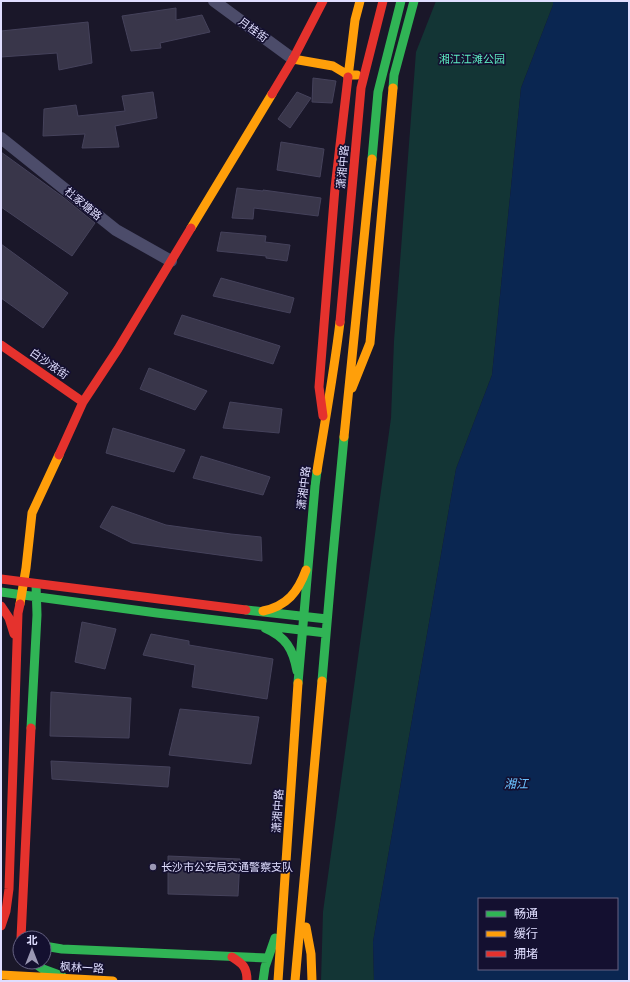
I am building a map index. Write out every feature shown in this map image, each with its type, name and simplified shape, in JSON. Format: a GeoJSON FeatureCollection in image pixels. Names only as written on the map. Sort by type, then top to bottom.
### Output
{"type":"FeatureCollection","features":[{"type":"Feature","properties":{"kind":"main road"},"geometry":{"type":"LineString","coordinates":[[1,926],[6,911],[9,889],[18,613],[26,568],[32,513],[83,402],[118,349],[171,261],[293,58],[324,1]]}},
{"type":"Feature","properties":{"kind":"main road"},"geometry":{"type":"LineString","coordinates":[[324,425],[319,387],[335,188],[355,20],[360,1]]}},
{"type":"Feature","properties":{"kind":"main road","name":"潇湘中路"},"geometry":{"type":"LineString","coordinates":[[278,981],[298,678],[315,486],[336,359],[342,308],[361,88],[383,1]]}},
{"type":"Feature","properties":{"kind":"main road"},"geometry":{"type":"LineString","coordinates":[[295,981],[347,401],[378,92],[400,1]]}},
{"type":"Feature","properties":{"kind":"main road"},"geometry":{"type":"LineString","coordinates":[[347,401],[370,343],[394,75],[414,1]]}},
{"type":"Feature","properties":{"kind":"main road"},"geometry":{"type":"LineString","coordinates":[[293,58],[332,66],[348,76],[394,75]]}},
{"type":"Feature","properties":{"kind":"main road","name":"白沙液街"},"geometry":{"type":"LineString","coordinates":[[1,345],[83,402]]}},
{"type":"Feature","properties":{"kind":"main road"},"geometry":{"type":"LineString","coordinates":[[255,612],[274,608],[292,596],[300,586],[305,576],[308,564]]}},
{"type":"Feature","properties":{"kind":"main road"},"geometry":{"type":"LineString","coordinates":[[1,579],[255,612],[327,619]]}},
{"type":"Feature","properties":{"kind":"main road"},"geometry":{"type":"LineString","coordinates":[[21,930],[36,633],[36,584]]}},
{"type":"Feature","properties":{"kind":"main road"},"geometry":{"type":"LineString","coordinates":[[1,592],[157,613],[326,633]]}},
{"type":"Feature","properties":{"kind":"main road"},"geometry":{"type":"LineString","coordinates":[[36,633],[38,620],[46,608],[56,604],[73,601]]}},
{"type":"Feature","properties":{"kind":"main road"},"geometry":{"type":"LineString","coordinates":[[1,606],[9,618],[17,646]]}},
{"type":"Feature","properties":{"kind":"main road"},"geometry":{"type":"LineString","coordinates":[[251,624],[273,630],[283,638],[295,659],[298,678]]}},
{"type":"Feature","properties":{"kind":"main road"},"geometry":{"type":"LineString","coordinates":[[301,908],[310,947],[312,981]]}},
{"type":"Feature","properties":{"kind":"main road"},"geometry":{"type":"LineString","coordinates":[[22,910],[29,930]]}},
{"type":"Feature","properties":{"kind":"main road"},"geometry":{"type":"LineString","coordinates":[[263,981],[265,967],[283,912]]}},
{"type":"Feature","properties":{"kind":"main road"},"geometry":{"type":"LineString","coordinates":[[52,948],[268,958]]}},
{"type":"Feature","properties":{"kind":"main road"},"geometry":{"type":"LineString","coordinates":[[232,956],[245,966],[248,973],[247,981]]}},
{"type":"Feature","properties":{"kind":"main road"},"geometry":{"type":"LineString","coordinates":[[46,970],[72,979]]}},
{"type":"Feature","properties":{"kind":"main road","name":"枫林一路"},"geometry":{"type":"LineString","coordinates":[[1,975],[113,981]]}},
{"type":"Feature","properties":{"kind":"street","name":"月桂街"},"geometry":{"type":"LineString","coordinates":[[214,1],[293,58]]}},
{"type":"Feature","properties":{"kind":"street","name":"杜家塘路"},"geometry":{"type":"LineString","coordinates":[[1,138],[116,230],[171,261]]}},
{"type":"Feature","properties":{"kind":"green space","name":"湘江江滩公园"},"geometry":{"type":"Polygon","coordinates":[[[436,1],[553,1],[553,5],[521,88],[492,375],[456,469],[373,942],[374,981],[321,981],[323,912],[391,418],[394,341],[416,52],[436,1]]]}},
{"type":"Feature","properties":{"kind":"water","name":"湘江"},"geometry":{"type":"Polygon","coordinates":[[[553,1],[629,1],[629,981],[374,981],[373,942],[456,469],[492,375],[521,88],[553,5],[553,1]]]}},
{"type":"Feature","properties":{"kind":"building"},"geometry":{"type":"Polygon","coordinates":[[[176,8],[176,20],[202,15],[210,32],[160,43],[161,48],[131,51],[122,16],[176,8]]]}},
{"type":"Feature","properties":{"kind":"building"},"geometry":{"type":"Polygon","coordinates":[[[88,22],[92,63],[59,70],[57,53],[1,57],[1,31],[88,22]]]}},
{"type":"Feature","properties":{"kind":"building"},"geometry":{"type":"Polygon","coordinates":[[[313,78],[336,81],[332,103],[312,102],[313,78]]]}},
{"type":"Feature","properties":{"kind":"building"},"geometry":{"type":"Polygon","coordinates":[[[153,92],[157,118],[115,126],[119,147],[82,148],[85,134],[43,136],[44,109],[76,105],[78,116],[125,111],[122,96],[153,92]]]}},
{"type":"Feature","properties":{"kind":"building"},"geometry":{"type":"Polygon","coordinates":[[[297,92],[311,98],[290,128],[278,119],[297,92]]]}},
{"type":"Feature","properties":{"kind":"building"},"geometry":{"type":"Polygon","coordinates":[[[281,142],[324,149],[320,177],[277,170],[281,142]]]}},
{"type":"Feature","properties":{"kind":"building"},"geometry":{"type":"Polygon","coordinates":[[[1,152],[63,197],[95,223],[72,256],[1,207],[1,152]]]}},
{"type":"Feature","properties":{"kind":"building"},"geometry":{"type":"Polygon","coordinates":[[[237,188],[321,198],[318,216],[254,208],[253,219],[232,218],[237,188]]]}},
{"type":"Feature","properties":{"kind":"building"},"geometry":{"type":"Polygon","coordinates":[[[221,232],[266,236],[265,242],[290,245],[287,261],[266,258],[266,256],[217,251],[221,232]]]}},
{"type":"Feature","properties":{"kind":"building"},"geometry":{"type":"Polygon","coordinates":[[[1,244],[68,293],[43,328],[1,298],[1,244]]]}},
{"type":"Feature","properties":{"kind":"building"},"geometry":{"type":"Polygon","coordinates":[[[221,278],[294,298],[290,313],[213,296],[221,278]]]}},
{"type":"Feature","properties":{"kind":"building"},"geometry":{"type":"Polygon","coordinates":[[[182,315],[280,346],[273,364],[174,334],[182,315]]]}},
{"type":"Feature","properties":{"kind":"building"},"geometry":{"type":"Polygon","coordinates":[[[149,368],[207,391],[195,410],[140,389],[149,368]]]}},
{"type":"Feature","properties":{"kind":"building"},"geometry":{"type":"Polygon","coordinates":[[[230,402],[282,409],[279,433],[223,428],[230,402]]]}},
{"type":"Feature","properties":{"kind":"building"},"geometry":{"type":"Polygon","coordinates":[[[113,428],[185,450],[174,472],[106,453],[113,428]]]}},
{"type":"Feature","properties":{"kind":"building"},"geometry":{"type":"Polygon","coordinates":[[[201,456],[270,477],[263,495],[193,478],[201,456]]]}},
{"type":"Feature","properties":{"kind":"building"},"geometry":{"type":"Polygon","coordinates":[[[112,506],[166,525],[261,537],[262,561],[132,543],[100,527],[112,506]]]}},
{"type":"Feature","properties":{"kind":"building"},"geometry":{"type":"Polygon","coordinates":[[[82,622],[116,629],[105,669],[75,662],[82,622]]]}},
{"type":"Feature","properties":{"kind":"building"},"geometry":{"type":"Polygon","coordinates":[[[151,634],[189,641],[189,645],[273,659],[267,699],[192,687],[195,665],[143,655],[151,634]]]}},
{"type":"Feature","properties":{"kind":"building"},"geometry":{"type":"Polygon","coordinates":[[[51,692],[131,698],[129,738],[50,736],[51,692]]]}},
{"type":"Feature","properties":{"kind":"building"},"geometry":{"type":"Polygon","coordinates":[[[180,709],[259,717],[251,764],[169,755],[180,709]]]}},
{"type":"Feature","properties":{"kind":"building"},"geometry":{"type":"Polygon","coordinates":[[[51,761],[170,767],[168,787],[52,779],[51,761]]]}},
{"type":"Feature","properties":{"kind":"building"},"geometry":{"type":"Polygon","coordinates":[[[168,856],[240,859],[238,896],[168,894],[168,856]]]}},
{"type":"Feature","properties":{"kind":"traffic: fast"},"geometry":{"type":"LineString","coordinates":[[372,159],[378,92],[401,1]]}},
{"type":"Feature","properties":{"kind":"traffic: fast"},"geometry":{"type":"LineString","coordinates":[[393,88],[394,75],[414,1]]}},
{"type":"Feature","properties":{"kind":"traffic: fast"},"geometry":{"type":"LineString","coordinates":[[322,681],[344,437]]}},
{"type":"Feature","properties":{"kind":"traffic: fast"},"geometry":{"type":"LineString","coordinates":[[298,683],[317,471]]}},
{"type":"Feature","properties":{"kind":"traffic: fast"},"geometry":{"type":"LineString","coordinates":[[31,728],[37,615],[36,584]]}},
{"type":"Feature","properties":{"kind":"traffic: fast"},"geometry":{"type":"LineString","coordinates":[[1,592],[157,613],[326,633]]}},
{"type":"Feature","properties":{"kind":"traffic: fast"},"geometry":{"type":"LineString","coordinates":[[246,610],[327,619]]}},
{"type":"Feature","properties":{"kind":"traffic: fast"},"geometry":{"type":"LineString","coordinates":[[265,628],[278,635],[291,650],[297,671]]}},
{"type":"Feature","properties":{"kind":"traffic: fast"},"geometry":{"type":"LineString","coordinates":[[263,981],[265,967],[275,938]]}},
{"type":"Feature","properties":{"kind":"traffic: fast"},"geometry":{"type":"LineString","coordinates":[[52,947],[268,958]]}},
{"type":"Feature","properties":{"kind":"traffic: fast"},"geometry":{"type":"LineString","coordinates":[[46,970],[62,976]]}},
{"type":"Feature","properties":{"kind":"traffic: slow"},"geometry":{"type":"LineString","coordinates":[[348,77],[355,20],[360,1]]}},
{"type":"Feature","properties":{"kind":"traffic: slow"},"geometry":{"type":"LineString","coordinates":[[293,59],[333,66],[348,75],[357,75]]}},
{"type":"Feature","properties":{"kind":"traffic: slow"},"geometry":{"type":"LineString","coordinates":[[352,388],[370,343],[393,88]]}},
{"type":"Feature","properties":{"kind":"traffic: slow"},"geometry":{"type":"LineString","coordinates":[[191,228],[272,94]]}},
{"type":"Feature","properties":{"kind":"traffic: slow"},"geometry":{"type":"LineString","coordinates":[[344,437],[372,159]]}},
{"type":"Feature","properties":{"kind":"traffic: slow"},"geometry":{"type":"LineString","coordinates":[[317,471],[340,322]]}},
{"type":"Feature","properties":{"kind":"traffic: slow"},"geometry":{"type":"LineString","coordinates":[[20,604],[26,568],[32,513],[59,455]]}},
{"type":"Feature","properties":{"kind":"traffic: slow"},"geometry":{"type":"LineString","coordinates":[[263,611],[279,606],[285,602],[299,585],[306,570]]}},
{"type":"Feature","properties":{"kind":"traffic: slow"},"geometry":{"type":"LineString","coordinates":[[295,981],[322,681]]}},
{"type":"Feature","properties":{"kind":"traffic: slow"},"geometry":{"type":"LineString","coordinates":[[278,981],[298,683]]}},
{"type":"Feature","properties":{"kind":"traffic: slow"},"geometry":{"type":"LineString","coordinates":[[306,927],[311,954],[312,981]]}},
{"type":"Feature","properties":{"kind":"traffic: slow"},"geometry":{"type":"LineString","coordinates":[[1,975],[113,981]]}},
{"type":"Feature","properties":{"kind":"traffic: jam"},"geometry":{"type":"LineString","coordinates":[[272,94],[293,59],[323,1]]}},
{"type":"Feature","properties":{"kind":"traffic: jam"},"geometry":{"type":"LineString","coordinates":[[340,322],[361,88],[383,1]]}},
{"type":"Feature","properties":{"kind":"traffic: jam"},"geometry":{"type":"LineString","coordinates":[[323,416],[319,387],[335,188],[348,77]]}},
{"type":"Feature","properties":{"kind":"traffic: jam"},"geometry":{"type":"LineString","coordinates":[[59,455],[83,402],[118,349],[191,228]]}},
{"type":"Feature","properties":{"kind":"traffic: jam"},"geometry":{"type":"LineString","coordinates":[[1,345],[83,402]]}},
{"type":"Feature","properties":{"kind":"traffic: jam"},"geometry":{"type":"LineString","coordinates":[[1,579],[246,610]]}},
{"type":"Feature","properties":{"kind":"traffic: jam"},"geometry":{"type":"LineString","coordinates":[[1,926],[6,911],[9,889],[18,613],[20,604]]}},
{"type":"Feature","properties":{"kind":"traffic: jam"},"geometry":{"type":"LineString","coordinates":[[1,606],[9,618],[14,634]]}},
{"type":"Feature","properties":{"kind":"traffic: jam"},"geometry":{"type":"LineString","coordinates":[[21,930],[31,728]]}},
{"type":"Feature","properties":{"kind":"traffic: jam"},"geometry":{"type":"LineString","coordinates":[[232,957],[244,966],[247,981]]}},
{"type":"Feature","properties":{"kind":"place","name":"长沙市公安局交通警察支队"},"geometry":{"type":"Point","coordinates":[153,867]}}]}
